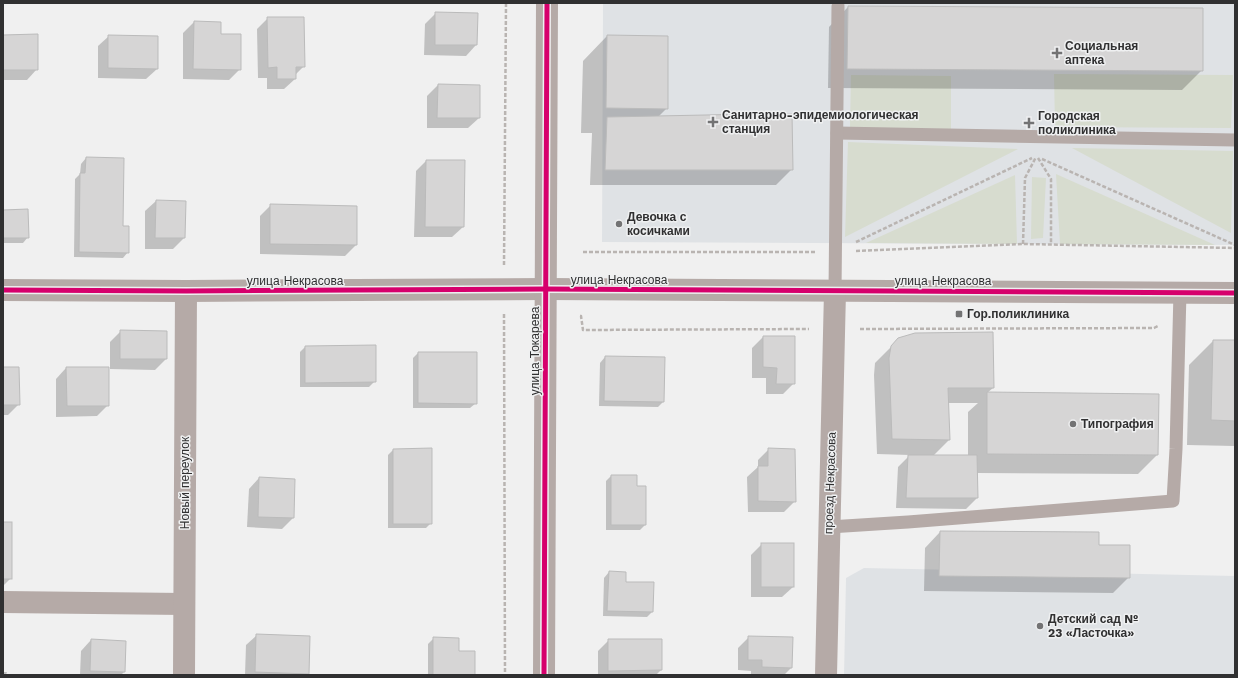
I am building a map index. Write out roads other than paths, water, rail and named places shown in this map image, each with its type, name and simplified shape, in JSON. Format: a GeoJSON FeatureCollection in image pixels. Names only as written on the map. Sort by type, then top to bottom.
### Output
{"type":"FeatureCollection","features":[{"type":"Feature","properties":{"kind":"street","name":"улица Токарева"},"geometry":{"type":"LineString","coordinates":[[544,675],[547,3]]}},
{"type":"Feature","properties":{"kind":"street","name":"улица Некрасова"},"geometry":{"type":"LineString","coordinates":[[3,290],[186,291],[546,289],[1235,292]]}},
{"type":"Feature","properties":{"kind":"street","name":"Новый переулок"},"geometry":{"type":"LineString","coordinates":[[184,675],[186,291]]}},
{"type":"Feature","properties":{"kind":"street","name":"проезд Некрасова"},"geometry":{"type":"LineString","coordinates":[[826,675],[835,291]]}},
{"type":"Feature","properties":{"kind":"street"},"geometry":{"type":"LineString","coordinates":[[3,602],[184,604]]}},
{"type":"Feature","properties":{"kind":"lane"},"geometry":{"type":"LineString","coordinates":[[835,291],[838,6]]}},
{"type":"Feature","properties":{"kind":"lane"},"geometry":{"type":"LineString","coordinates":[[837,133],[1235,140]]}},
{"type":"Feature","properties":{"kind":"lane"},"geometry":{"type":"LineString","coordinates":[[829,527],[1173,501],[1180,292]]}},
{"type":"Feature","properties":{"kind":"place","name":"Социальная аптека"},"geometry":{"type":"Point","coordinates":[1057,53]}},
{"type":"Feature","properties":{"kind":"place","name":"Санитарно-эпидемиологическая станция"},"geometry":{"type":"Point","coordinates":[713,122]}},
{"type":"Feature","properties":{"kind":"place","name":"Городская поликлиника"},"geometry":{"type":"Point","coordinates":[1029,123]}},
{"type":"Feature","properties":{"kind":"place","name":"Девочка с косичками"},"geometry":{"type":"Point","coordinates":[619,224]}},
{"type":"Feature","properties":{"kind":"place","name":"Гор.поликлиника"},"geometry":{"type":"Point","coordinates":[959,314]}},
{"type":"Feature","properties":{"kind":"place","name":"Типография"},"geometry":{"type":"Point","coordinates":[1073,424]}},
{"type":"Feature","properties":{"kind":"place","name":"Детский сад № 23 «Ласточка»"},"geometry":{"type":"Point","coordinates":[1040,626]}}]}
